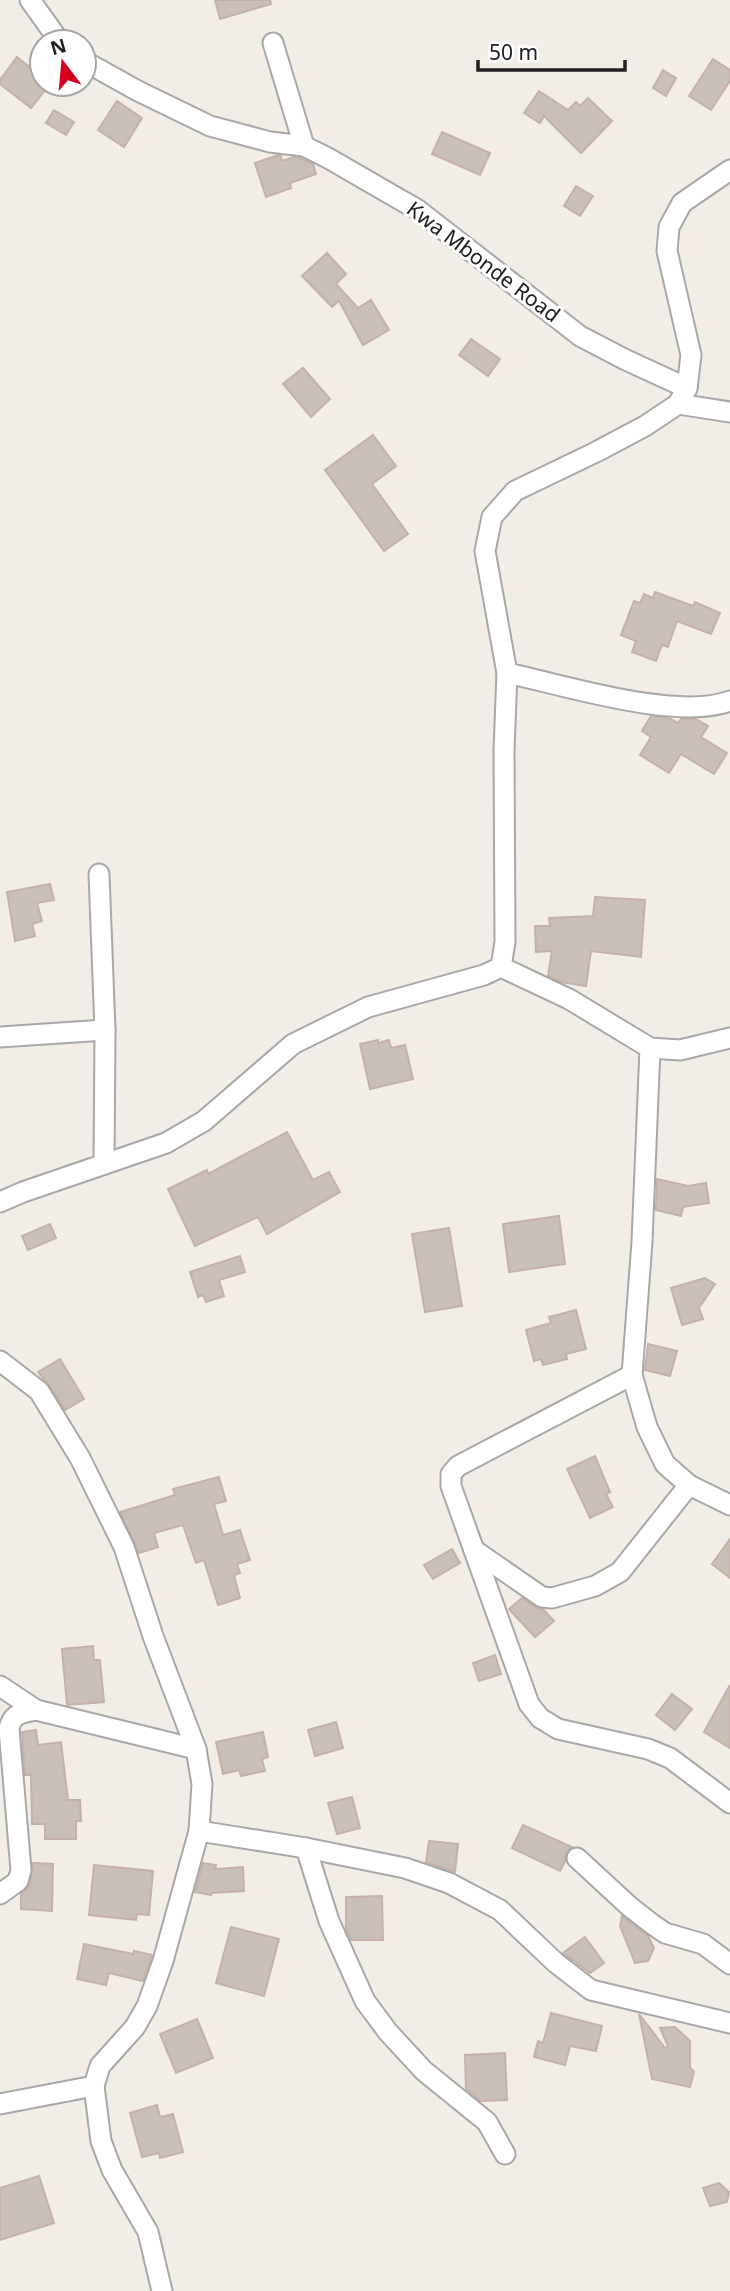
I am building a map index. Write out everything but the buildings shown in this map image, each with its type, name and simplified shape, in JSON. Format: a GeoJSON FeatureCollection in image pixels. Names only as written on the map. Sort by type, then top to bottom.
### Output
{"type":"FeatureCollection","features":[{"type":"Feature","properties":{"kind":"street"},"geometry":{"type":"LineString","coordinates":[[30,0],[50,28]]}},
{"type":"Feature","properties":{"kind":"street"},"geometry":{"type":"LineString","coordinates":[[274,43],[304,146]]}},
{"type":"Feature","properties":{"kind":"street","name":"Kwa Mbonde Road"},"geometry":{"type":"LineString","coordinates":[[98,69],[210,126],[270,142],[304,146],[418,210],[580,336],[624,359],[682,396],[730,412]]}},
{"type":"Feature","properties":{"kind":"street"},"geometry":{"type":"LineString","coordinates":[[501,967],[505,942],[504,750],[507,673],[485,551],[492,517],[515,491],[645,426],[682,396],[691,355],[667,251],[669,228],[682,204],[730,170]]}},
{"type":"Feature","properties":{"kind":"street"},"geometry":{"type":"LineString","coordinates":[[507,673],[663,706],[691,707],[730,701]]}},
{"type":"Feature","properties":{"kind":"street"},"geometry":{"type":"LineString","coordinates":[[99,874],[105,1030],[104,1164]]}},
{"type":"Feature","properties":{"kind":"street"},"geometry":{"type":"LineString","coordinates":[[501,967],[569,999],[650,1048],[680,1050],[730,1038]]}},
{"type":"Feature","properties":{"kind":"street"},"geometry":{"type":"LineString","coordinates":[[0,1202],[176,1138],[204,1121],[293,1044],[368,1007],[484,975],[501,967]]}},
{"type":"Feature","properties":{"kind":"street"},"geometry":{"type":"LineString","coordinates":[[0,1037],[105,1030]]}},
{"type":"Feature","properties":{"kind":"street"},"geometry":{"type":"LineString","coordinates":[[650,1048],[642,1242],[632,1375],[647,1427],[665,1464],[689,1485],[730,1505]]}},
{"type":"Feature","properties":{"kind":"street"},"geometry":{"type":"LineString","coordinates":[[0,1361],[39,1391],[80,1458],[124,1547],[153,1636],[196,1749],[202,1784],[199,1831],[163,1961],[147,2006],[135,2027],[100,2066],[94,2086],[101,2141],[112,2170],[148,2232],[162,2291]]}},
{"type":"Feature","properties":{"kind":"street"},"geometry":{"type":"LineString","coordinates":[[632,1375],[458,1466],[451,1474],[451,1486],[529,1704],[540,1718],[558,1730],[649,1749],[670,1758],[730,1803]]}},
{"type":"Feature","properties":{"kind":"street"},"geometry":{"type":"LineString","coordinates":[[474,1550],[542,1597],[566,1595],[602,1583],[620,1572],[689,1485]]}},
{"type":"Feature","properties":{"kind":"street"},"geometry":{"type":"LineString","coordinates":[[0,1686],[36,1710],[196,1749]]}},
{"type":"Feature","properties":{"kind":"street"},"geometry":{"type":"LineString","coordinates":[[0,1894],[18,1881],[21,1870],[9,1729],[11,1720],[17,1713],[36,1710]]}},
{"type":"Feature","properties":{"kind":"street"},"geometry":{"type":"LineString","coordinates":[[199,1831],[306,1848],[405,1868],[449,1883],[500,1910],[556,1963],[591,1990],[730,2023]]}},
{"type":"Feature","properties":{"kind":"street"},"geometry":{"type":"LineString","coordinates":[[306,1848],[329,1921],[365,2001],[388,2032],[424,2071],[486,2122],[505,2154]]}},
{"type":"Feature","properties":{"kind":"street"},"geometry":{"type":"LineString","coordinates":[[577,1858],[652,1924],[665,1933],[703,1944],[730,1964]]}},
{"type":"Feature","properties":{"kind":"street"},"geometry":{"type":"LineString","coordinates":[[0,2104],[94,2086]]}}]}
